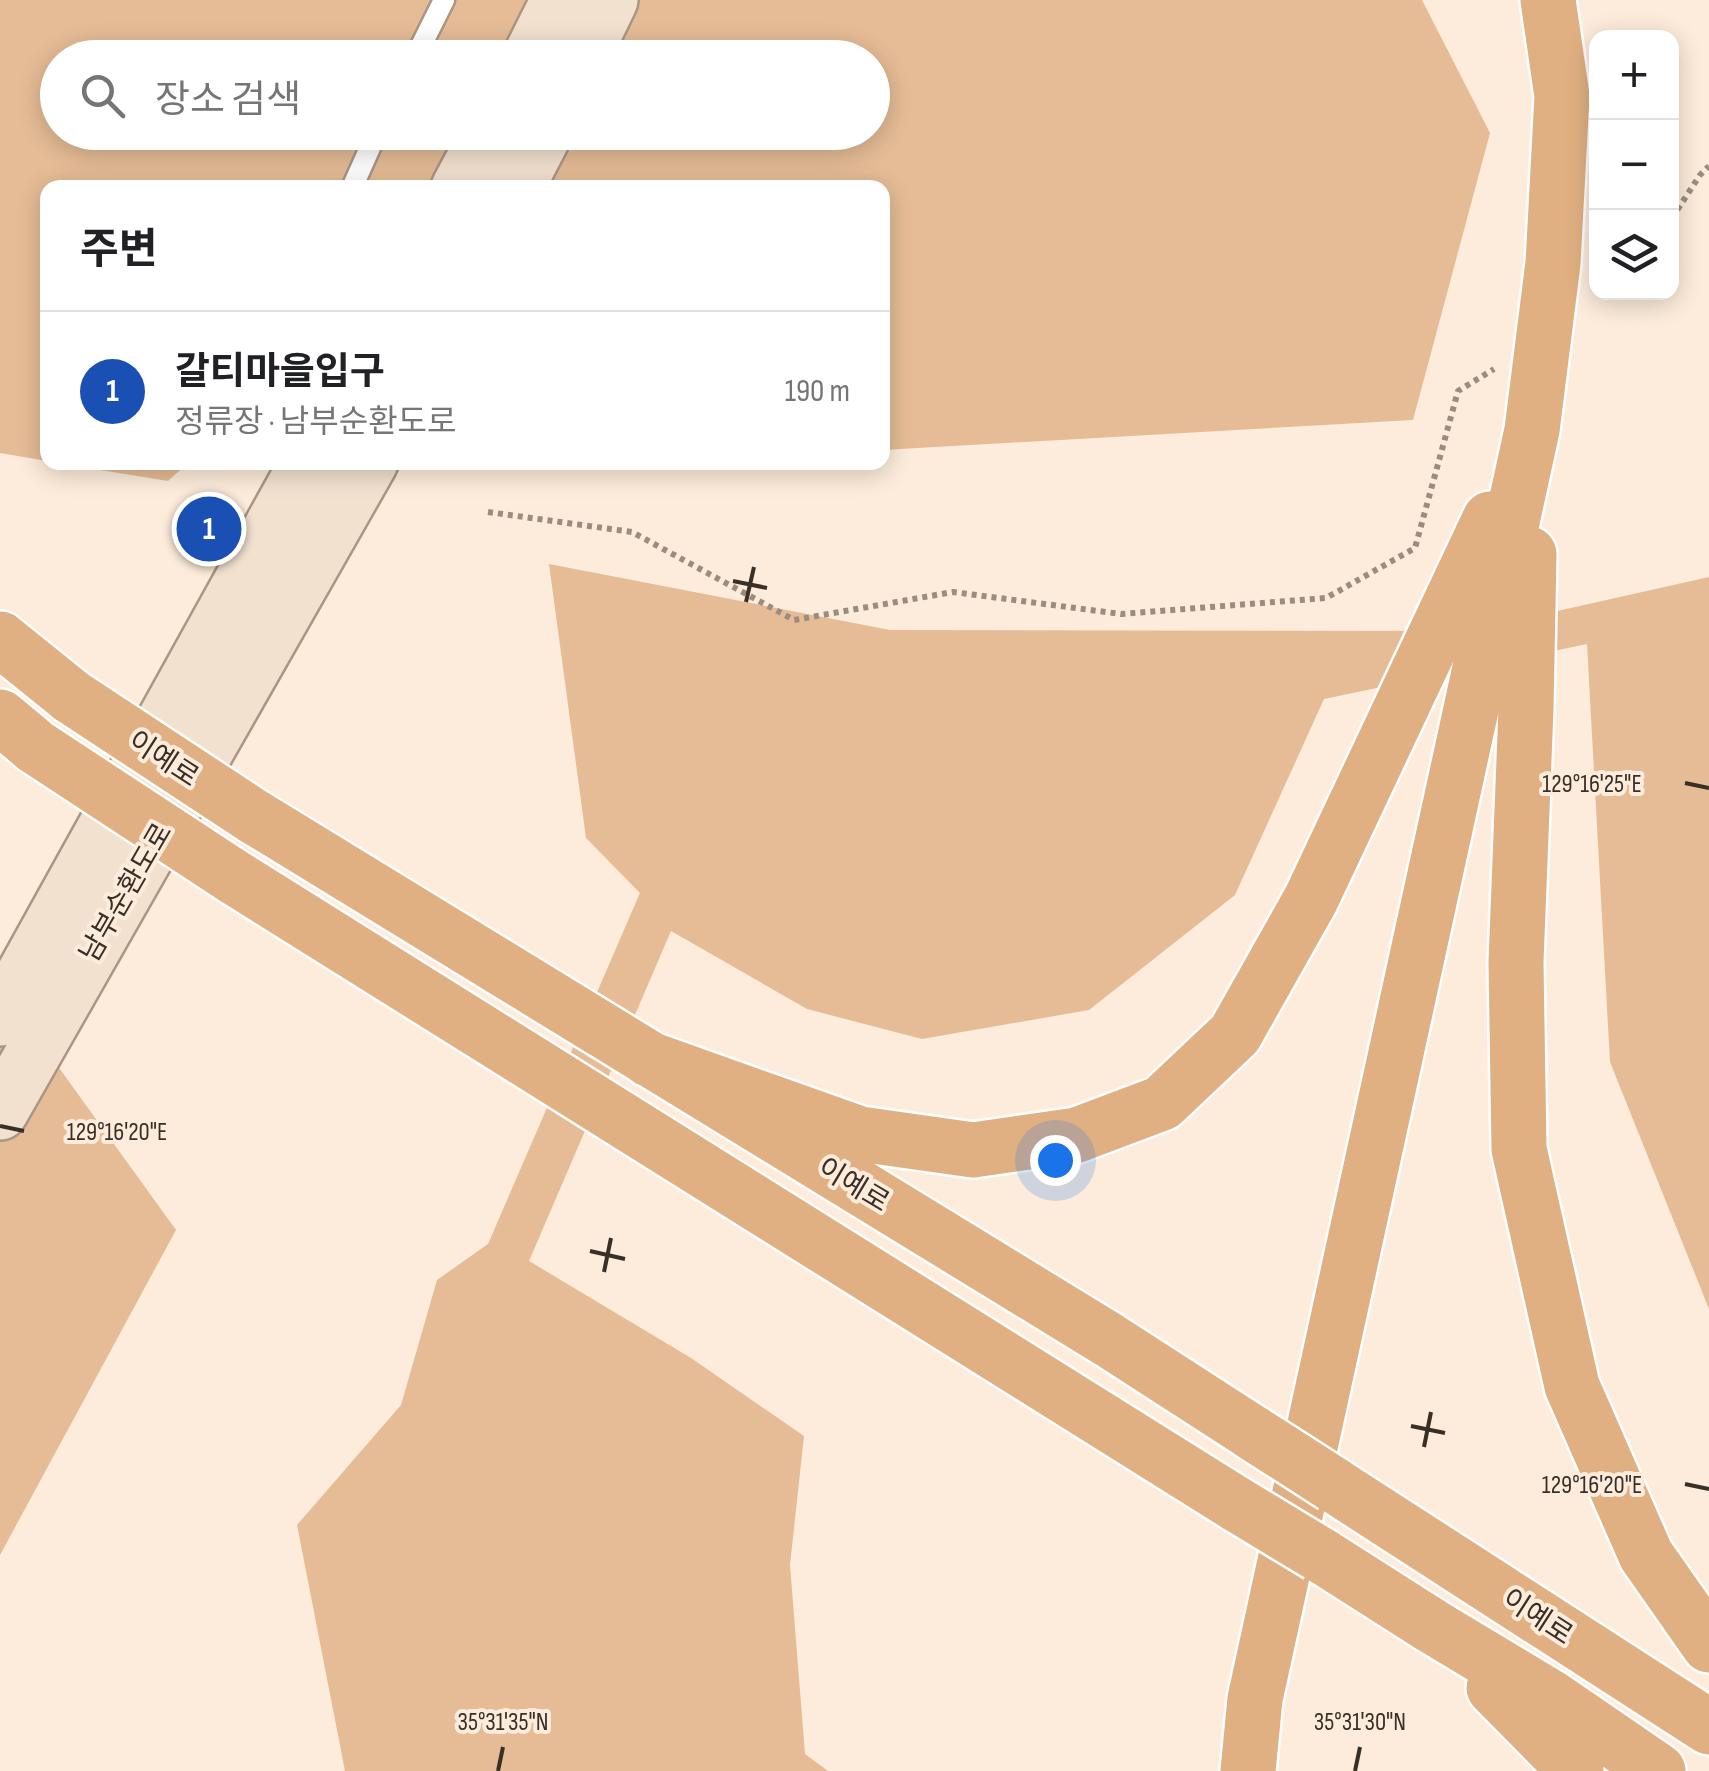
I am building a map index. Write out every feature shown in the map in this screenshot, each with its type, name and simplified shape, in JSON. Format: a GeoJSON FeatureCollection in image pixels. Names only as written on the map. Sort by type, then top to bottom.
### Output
{"type":"FeatureCollection","features":[{"type":"Feature","properties":{"kind":"highway"},"geometry":{"type":"LineString","coordinates":[[1248,1771],[1255,1699],[1532,430],[1554,263],[1562,96],[1548,0]]}},
{"type":"Feature","properties":{"kind":"highway"},"geometry":{"type":"LineString","coordinates":[[649,1058],[860,1134],[973,1150],[1078,1135],[1162,1103],[1235,1034],[1311,899],[1532,430]]}},
{"type":"Feature","properties":{"kind":"highway"},"geometry":{"type":"LineString","coordinates":[[1532,430],[1516,962],[1519,1148],[1572,1386],[1646,1555],[1709,1645]]}},
{"type":"Feature","properties":{"kind":"highway"},"geometry":{"type":"LineString","coordinates":[[1218,1771],[1239,1646],[1288,1414],[1532,430]]}},
{"type":"Feature","properties":{"kind":"highway","name":"이예로"},"geometry":{"type":"LineString","coordinates":[[0,639],[72,697],[253,816],[1109,1340],[1709,1726]]}},
{"type":"Feature","properties":{"kind":"highway"},"geometry":{"type":"LineString","coordinates":[[18,732],[234,877],[1550,1697],[1658,1771]]}},
{"type":"Feature","properties":{"kind":"highway"},"geometry":{"type":"LineString","coordinates":[[1432,1626],[1576,1771]]}},
{"type":"Feature","properties":{"kind":"main road"},"geometry":{"type":"LineString","coordinates":[[539,40],[558,0]]}},
{"type":"Feature","properties":{"kind":"main road"},"geometry":{"type":"LineString","coordinates":[[591,40],[610,0]]}},
{"type":"Feature","properties":{"kind":"main road"},"geometry":{"type":"LineString","coordinates":[[463,180],[479,150]]}},
{"type":"Feature","properties":{"kind":"main road"},"geometry":{"type":"LineString","coordinates":[[520,180],[536,150]]}},
{"type":"Feature","properties":{"kind":"main road","name":"남부순환도로"},"geometry":{"type":"LineString","coordinates":[[0,1018],[304,470]]}},
{"type":"Feature","properties":{"kind":"main road","name":"남부순환도로"},"geometry":{"type":"LineString","coordinates":[[0,1112],[365,470]]}},
{"type":"Feature","properties":{"kind":"lane"},"geometry":{"type":"LineString","coordinates":[[424,40],[444,0]]}},
{"type":"Feature","properties":{"kind":"lane"},"geometry":{"type":"LineString","coordinates":[[355,180],[368,150]]}},
{"type":"Feature","properties":{"kind":"path"},"geometry":{"type":"LineString","coordinates":[[1678,210],[1709,166]]}},
{"type":"Feature","properties":{"kind":"path"},"geometry":{"type":"LineString","coordinates":[[488,512],[632,532],[794,620],[953,592],[1121,614],[1326,598],[1415,548],[1458,391],[1502,364]]}},
{"type":"Feature","properties":{"kind":"shaded area"},"geometry":{"type":"Polygon","coordinates":[[[0,0],[1422,0],[1490,133],[1413,420],[890,450],[890,180],[40,180],[40,460],[0,453],[0,0]]]}},
{"type":"Feature","properties":{"kind":"shaded area"},"geometry":{"type":"Polygon","coordinates":[[[100,470],[180,470],[168,481],[100,470]]]}},
{"type":"Feature","properties":{"kind":"shaded area"},"geometry":{"type":"Polygon","coordinates":[[[549,564],[890,630],[1468,631],[1709,577],[1709,1309],[1610,1062],[1587,644],[1324,699],[1235,895],[1089,1010],[922,1039],[807,1009],[671,931],[529,1261],[691,1358],[804,1436],[790,1565],[805,1754],[828,1771],[345,1771],[297,1525],[401,1405],[437,1280],[488,1244],[640,893],[586,838],[549,564]]]}},
{"type":"Feature","properties":{"kind":"shaded area"},"geometry":{"type":"Polygon","coordinates":[[[0,986],[176,1230],[0,1555],[0,986]]]}},
{"type":"Feature","properties":{"kind":"place","name":"갈티마을입구"},"geometry":{"type":"Point","coordinates":[209,529]}}]}
